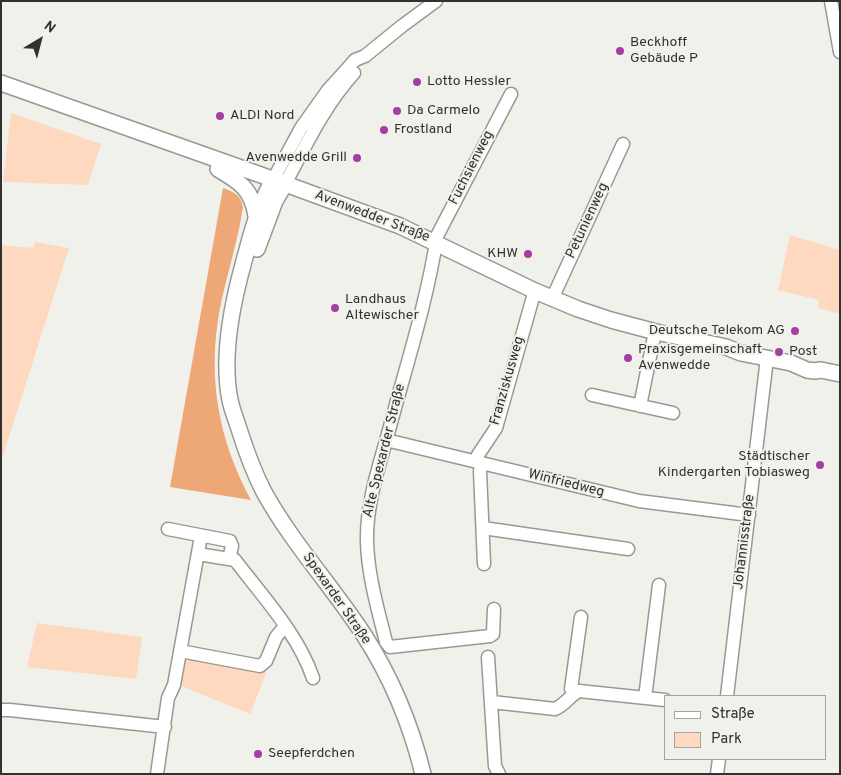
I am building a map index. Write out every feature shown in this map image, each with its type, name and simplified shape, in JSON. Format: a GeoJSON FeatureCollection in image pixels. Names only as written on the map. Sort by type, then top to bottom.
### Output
{"type":"FeatureCollection","features":[{"type":"Feature","properties":{"kind":"main road","name":"Avenwedder Straße"},"geometry":{"type":"LineString","coordinates":[[1,83],[277,185],[375,226],[436,246],[552,299],[611,320],[726,346],[741,353]]}},
{"type":"Feature","properties":{"kind":"main road","name":"Avenwedder Straße"},"geometry":{"type":"LineString","coordinates":[[1,93],[218,169],[277,185]]}},
{"type":"Feature","properties":{"kind":"main road"},"geometry":{"type":"LineString","coordinates":[[218,169],[235,179],[247,190],[251,196],[256,216]]}},
{"type":"Feature","properties":{"kind":"main road","name":"Spexarder Straße"},"geometry":{"type":"LineString","coordinates":[[277,185],[256,216],[237,290],[229,331],[227,360],[233,412],[244,448],[270,502],[364,636],[384,672],[410,729],[423,774]]}},
{"type":"Feature","properties":{"kind":"main road","name":"Spexarder Straße"},"geometry":{"type":"LineString","coordinates":[[239,429],[235,359],[240,312],[244,292],[277,185]]}},
{"type":"Feature","properties":{"kind":"main road","name":"Avenwedder Straße"},"geometry":{"type":"LineString","coordinates":[[436,246],[533,297],[578,315],[654,338],[726,353],[741,353],[791,363],[800,362],[815,365],[821,370],[840,374]]}},
{"type":"Feature","properties":{"kind":"street"},"geometry":{"type":"LineString","coordinates":[[277,185],[323,114],[361,66],[365,56],[436,1]]}},
{"type":"Feature","properties":{"kind":"street"},"geometry":{"type":"LineString","coordinates":[[831,1],[840,52]]}},
{"type":"Feature","properties":{"kind":"street","name":"Fuchsienweg"},"geometry":{"type":"LineString","coordinates":[[436,246],[437,236],[511,94]]}},
{"type":"Feature","properties":{"kind":"street","name":"Petunienweg"},"geometry":{"type":"LineString","coordinates":[[552,299],[623,144]]}},
{"type":"Feature","properties":{"kind":"street","name":"Alte Spexarder Straße"},"geometry":{"type":"LineString","coordinates":[[436,246],[375,484],[367,525],[367,543],[373,584],[386,642],[390,647],[490,636],[494,630],[494,609]]}},
{"type":"Feature","properties":{"kind":"street","name":"Franziskusweg"},"geometry":{"type":"LineString","coordinates":[[479,462],[478,455],[496,428],[533,297]]}},
{"type":"Feature","properties":{"kind":"street"},"geometry":{"type":"LineString","coordinates":[[640,406],[654,338]]}},
{"type":"Feature","properties":{"kind":"street","name":"Johannisstraße"},"geometry":{"type":"LineString","coordinates":[[727,695],[767,358]]}},
{"type":"Feature","properties":{"kind":"street"},"geometry":{"type":"LineString","coordinates":[[592,395],[673,413]]}},
{"type":"Feature","properties":{"kind":"street","name":"Winfriedweg"},"geometry":{"type":"LineString","coordinates":[[386,440],[639,501],[748,515]]}},
{"type":"Feature","properties":{"kind":"street"},"geometry":{"type":"LineString","coordinates":[[479,462],[484,564]]}},
{"type":"Feature","properties":{"kind":"street"},"geometry":{"type":"LineString","coordinates":[[483,528],[628,550]]}},
{"type":"Feature","properties":{"kind":"street"},"geometry":{"type":"LineString","coordinates":[[168,529],[230,542],[232,546],[229,559]]}},
{"type":"Feature","properties":{"kind":"street"},"geometry":{"type":"LineString","coordinates":[[158,774],[168,698],[174,685],[201,536]]}},
{"type":"Feature","properties":{"kind":"street"},"geometry":{"type":"LineString","coordinates":[[198,554],[235,560],[298,643],[307,660],[313,678]]}},
{"type":"Feature","properties":{"kind":"street"},"geometry":{"type":"LineString","coordinates":[[645,698],[659,585]]}},
{"type":"Feature","properties":{"kind":"street"},"geometry":{"type":"LineString","coordinates":[[574,693],[571,689],[580,617]]}},
{"type":"Feature","properties":{"kind":"street"},"geometry":{"type":"LineString","coordinates":[[180,651],[260,666],[266,661],[276,637],[285,626]]}},
{"type":"Feature","properties":{"kind":"street"},"geometry":{"type":"LineString","coordinates":[[488,657],[495,766],[499,774]]}},
{"type":"Feature","properties":{"kind":"street"},"geometry":{"type":"LineString","coordinates":[[492,702],[555,709],[579,691],[664,700]]}},
{"type":"Feature","properties":{"kind":"street"},"geometry":{"type":"LineString","coordinates":[[1,710],[165,727]]}},
{"type":"Feature","properties":{"kind":"street"},"geometry":{"type":"LineString","coordinates":[[717,774],[719,760]]}},
{"type":"Feature","properties":{"kind":"green space"},"geometry":{"type":"Polygon","coordinates":[[[11,113],[101,144],[88,185],[3,182],[11,113]]]}},
{"type":"Feature","properties":{"kind":"green space"},"geometry":{"type":"Polygon","coordinates":[[[790,235],[840,250],[840,314],[818,308],[819,300],[778,290],[790,235]]]}},
{"type":"Feature","properties":{"kind":"green space"},"geometry":{"type":"Polygon","coordinates":[[[35,242],[69,248],[1,462],[1,245],[33,248],[35,242]]]}},
{"type":"Feature","properties":{"kind":"green space"},"geometry":{"type":"Polygon","coordinates":[[[37,623],[142,637],[136,679],[27,667],[37,623]]]}},
{"type":"Feature","properties":{"kind":"green space"},"geometry":{"type":"Polygon","coordinates":[[[192,658],[267,671],[250,714],[181,686],[185,663],[187,659],[192,658]]]}},
{"type":"Feature","properties":{"kind":"shaded area"},"geometry":{"type":"Polygon","coordinates":[[[223,188],[236,194],[241,200],[243,207],[220,308],[216,334],[215,383],[223,431],[230,454],[251,500],[170,487],[223,188]]]}},
{"type":"Feature","properties":{"kind":"place","name":"Beckhoff Gebäude P"},"geometry":{"type":"Point","coordinates":[620,51]}},
{"type":"Feature","properties":{"kind":"place","name":"Lotto Hessler"},"geometry":{"type":"Point","coordinates":[417,82]}},
{"type":"Feature","properties":{"kind":"place","name":"Da Carmelo"},"geometry":{"type":"Point","coordinates":[397,111]}},
{"type":"Feature","properties":{"kind":"place","name":"ALDI Nord"},"geometry":{"type":"Point","coordinates":[220,116]}},
{"type":"Feature","properties":{"kind":"place","name":"Frostland"},"geometry":{"type":"Point","coordinates":[384,130]}},
{"type":"Feature","properties":{"kind":"place","name":"Avenwedde Grill"},"geometry":{"type":"Point","coordinates":[357,158]}},
{"type":"Feature","properties":{"kind":"place","name":"KHW"},"geometry":{"type":"Point","coordinates":[528,254]}},
{"type":"Feature","properties":{"kind":"place","name":"Landhaus Altewischer"},"geometry":{"type":"Point","coordinates":[335,308]}},
{"type":"Feature","properties":{"kind":"place","name":"Deutsche Telekom AG"},"geometry":{"type":"Point","coordinates":[795,331]}},
{"type":"Feature","properties":{"kind":"place","name":"Post"},"geometry":{"type":"Point","coordinates":[779,352]}},
{"type":"Feature","properties":{"kind":"place","name":"Praxisgemeinschaft Avenwedde"},"geometry":{"type":"Point","coordinates":[628,358]}},
{"type":"Feature","properties":{"kind":"place","name":"Städtischer Kindergarten Tobiasweg"},"geometry":{"type":"Point","coordinates":[820,465]}},
{"type":"Feature","properties":{"kind":"place","name":"Seepferdchen"},"geometry":{"type":"Point","coordinates":[258,754]}}]}
